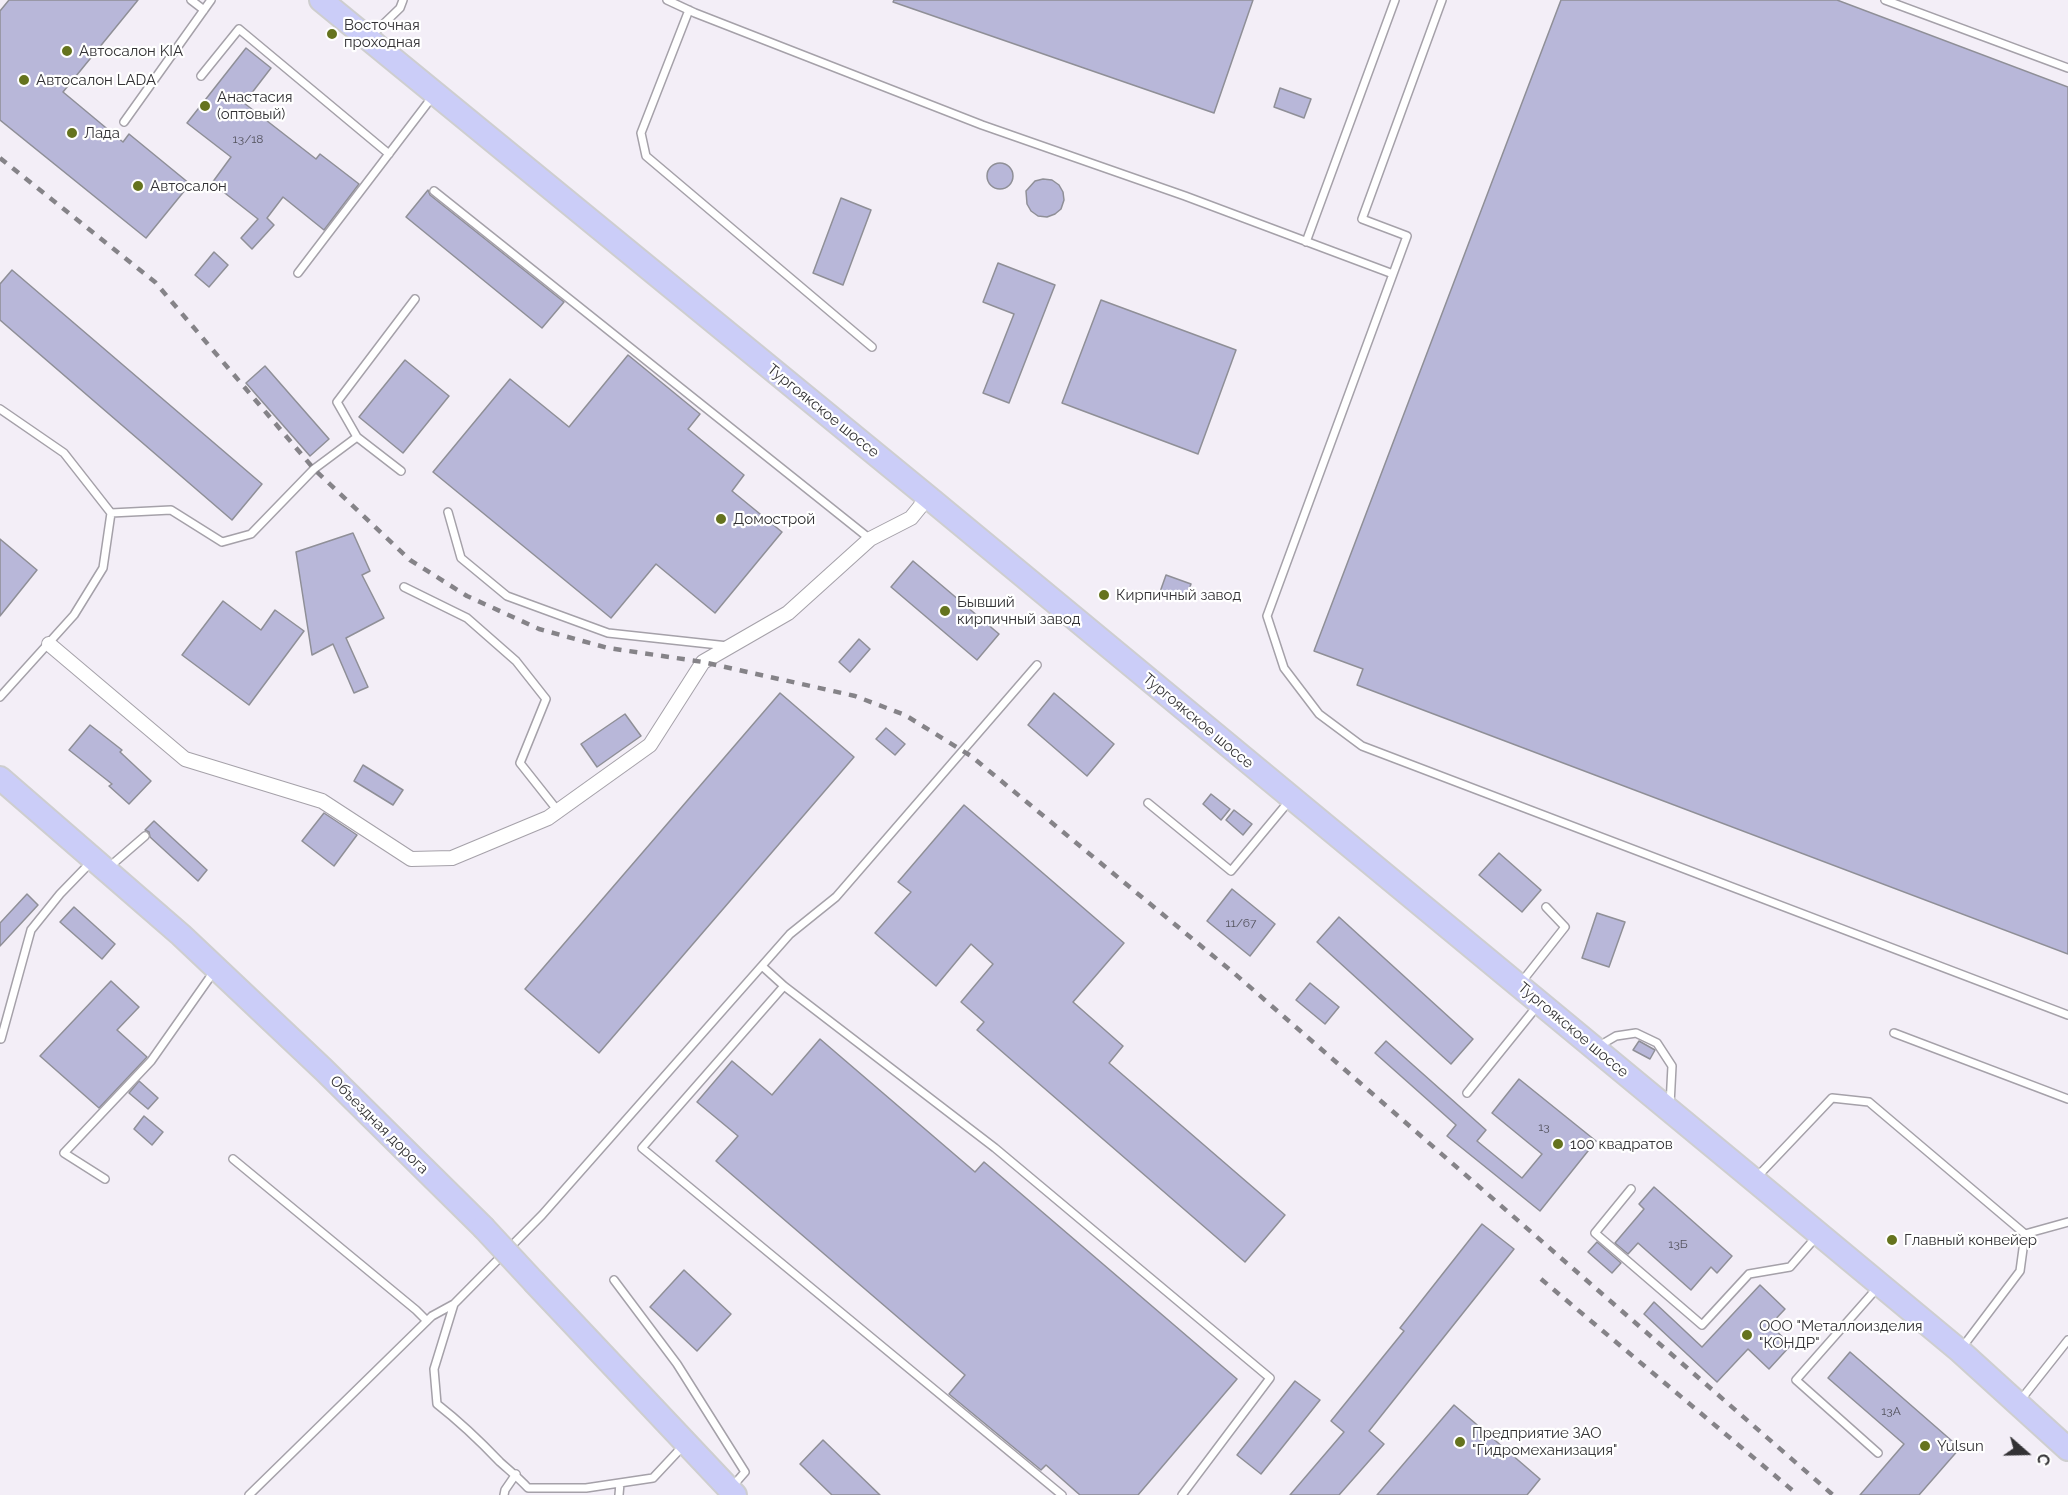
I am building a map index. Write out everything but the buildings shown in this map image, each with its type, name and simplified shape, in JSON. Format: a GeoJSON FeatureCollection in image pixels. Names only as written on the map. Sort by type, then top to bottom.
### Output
{"type":"FeatureCollection","features":[{"type":"Feature","properties":{"kind":"main road","name":"Тургоякское шоссе"},"geometry":{"type":"LineString","coordinates":[[321,0],[928,497],[1754,1180],[1960,1351],[2068,1449]]}},
{"type":"Feature","properties":{"kind":"main road","name":"Объездная дорога"},"geometry":{"type":"LineString","coordinates":[[0,778],[216,968],[324,1070],[483,1227],[732,1492]]}},
{"type":"Feature","properties":{"kind":"street"},"geometry":{"type":"LineString","coordinates":[[49,644],[185,759],[322,801],[411,859],[452,858],[548,818],[650,745],[703,662],[788,613],[870,539],[911,518],[928,497]]}},
{"type":"Feature","properties":{"kind":"lane"},"geometry":{"type":"LineString","coordinates":[[191,0],[204,10]]}},
{"type":"Feature","properties":{"kind":"lane"},"geometry":{"type":"LineString","coordinates":[[123,122],[211,0]]}},
{"type":"Feature","properties":{"kind":"lane"},"geometry":{"type":"LineString","coordinates":[[369,39],[400,8],[403,0]]}},
{"type":"Feature","properties":{"kind":"lane"},"geometry":{"type":"LineString","coordinates":[[667,0],[982,125],[1185,196],[1393,274]]}},
{"type":"Feature","properties":{"kind":"lane"},"geometry":{"type":"LineString","coordinates":[[1306,242],[1395,0]]}},
{"type":"Feature","properties":{"kind":"lane"},"geometry":{"type":"LineString","coordinates":[[1442,0],[1362,219],[1407,236],[1268,616],[1284,668],[1318,714],[1362,746],[2068,1015]]}},
{"type":"Feature","properties":{"kind":"lane"},"geometry":{"type":"LineString","coordinates":[[1885,0],[2068,68]]}},
{"type":"Feature","properties":{"kind":"lane"},"geometry":{"type":"LineString","coordinates":[[688,10],[641,133],[646,156],[873,347]]}},
{"type":"Feature","properties":{"kind":"lane"},"geometry":{"type":"LineString","coordinates":[[201,76],[239,28],[389,154]]}},
{"type":"Feature","properties":{"kind":"lane"},"geometry":{"type":"LineString","coordinates":[[298,273],[435,94]]}},
{"type":"Feature","properties":{"kind":"lane"},"geometry":{"type":"LineString","coordinates":[[434,191],[870,539]]}},
{"type":"Feature","properties":{"kind":"lane"},"geometry":{"type":"LineString","coordinates":[[400,471],[357,437],[337,402],[415,299]]}},
{"type":"Feature","properties":{"kind":"lane"},"geometry":{"type":"LineString","coordinates":[[0,409],[64,453],[111,513],[103,568],[74,615],[0,697]]}},
{"type":"Feature","properties":{"kind":"lane"},"geometry":{"type":"LineString","coordinates":[[111,513],[171,510],[222,542],[251,534],[314,469],[357,437]]}},
{"type":"Feature","properties":{"kind":"lane"},"geometry":{"type":"LineString","coordinates":[[448,512],[460,558],[507,596],[608,633],[730,646]]}},
{"type":"Feature","properties":{"kind":"lane"},"geometry":{"type":"LineString","coordinates":[[404,587],[467,618],[516,661],[546,699],[520,764],[558,811]]}},
{"type":"Feature","properties":{"kind":"lane"},"geometry":{"type":"LineString","coordinates":[[249,1495],[432,1316],[454,1304],[542,1215],[790,934],[836,897],[1037,665]]}},
{"type":"Feature","properties":{"kind":"lane"},"geometry":{"type":"LineString","coordinates":[[1148,803],[1231,871],[1292,798]]}},
{"type":"Feature","properties":{"kind":"lane"},"geometry":{"type":"LineString","coordinates":[[1,1039],[31,930],[60,894],[145,836]]}},
{"type":"Feature","properties":{"kind":"lane"},"geometry":{"type":"LineString","coordinates":[[1519,986],[1565,927],[1546,907]]}},
{"type":"Feature","properties":{"kind":"lane"},"geometry":{"type":"LineString","coordinates":[[762,966],[784,986],[995,1148],[1270,1378],[1182,1495]]}},
{"type":"Feature","properties":{"kind":"lane"},"geometry":{"type":"LineString","coordinates":[[105,1179],[64,1153],[151,1061],[216,968]]}},
{"type":"Feature","properties":{"kind":"lane"},"geometry":{"type":"LineString","coordinates":[[784,986],[642,1148],[1062,1495]]}},
{"type":"Feature","properties":{"kind":"lane"},"geometry":{"type":"LineString","coordinates":[[1467,1093],[1540,1003]]}},
{"type":"Feature","properties":{"kind":"lane"},"geometry":{"type":"LineString","coordinates":[[1595,1049],[1616,1036],[1636,1033],[1657,1043],[1672,1066],[1670,1111]]}},
{"type":"Feature","properties":{"kind":"lane"},"geometry":{"type":"LineString","coordinates":[[1894,1033],[2068,1099]]}},
{"type":"Feature","properties":{"kind":"lane"},"geometry":{"type":"LineString","coordinates":[[1754,1180],[1832,1098],[1869,1102],[2025,1234]]}},
{"type":"Feature","properties":{"kind":"lane"},"geometry":{"type":"LineString","coordinates":[[233,1159],[427,1321]]}},
{"type":"Feature","properties":{"kind":"lane"},"geometry":{"type":"LineString","coordinates":[[1631,1190],[1595,1233],[1702,1325],[1749,1274],[1790,1267],[1819,1234]]}},
{"type":"Feature","properties":{"kind":"lane"},"geometry":{"type":"LineString","coordinates":[[2025,1234],[2068,1222]]}},
{"type":"Feature","properties":{"kind":"lane"},"geometry":{"type":"LineString","coordinates":[[1960,1351],[2020,1270],[2025,1234]]}},
{"type":"Feature","properties":{"kind":"lane"},"geometry":{"type":"LineString","coordinates":[[614,1280],[677,1364],[745,1472],[732,1492]]}},
{"type":"Feature","properties":{"kind":"lane"},"geometry":{"type":"LineString","coordinates":[[1878,1453],[1797,1380],[1880,1285]]}},
{"type":"Feature","properties":{"kind":"lane"},"geometry":{"type":"LineString","coordinates":[[454,1304],[434,1369],[437,1404],[472,1432],[528,1488],[586,1488],[653,1478],[685,1444]]}},
{"type":"Feature","properties":{"kind":"lane"},"geometry":{"type":"LineString","coordinates":[[2018,1404],[2068,1341]]}},
{"type":"Feature","properties":{"kind":"lane"},"geometry":{"type":"LineString","coordinates":[[504,1495],[516,1474]]}},
{"type":"Feature","properties":{"kind":"lane"},"geometry":{"type":"LineString","coordinates":[[619,1495],[620,1483]]}},
{"type":"Feature","properties":{"kind":"railway"},"geometry":{"type":"LineString","coordinates":[[0,158],[155,282],[314,469],[410,560],[467,596],[539,629],[608,648],[703,662],[855,696],[905,715],[971,756],[1235,974],[1833,1495]]}},
{"type":"Feature","properties":{"kind":"railway"},"geometry":{"type":"LineString","coordinates":[[1541,1279],[1798,1495]]}},
{"type":"Feature","properties":{"kind":"place","name":"Восточная проходная"},"geometry":{"type":"Point","coordinates":[332,34]}},
{"type":"Feature","properties":{"kind":"place","name":"Автосалон KIA"},"geometry":{"type":"Point","coordinates":[67,51]}},
{"type":"Feature","properties":{"kind":"place","name":"Автосалон LADA"},"geometry":{"type":"Point","coordinates":[24,80]}},
{"type":"Feature","properties":{"kind":"place","name":"Анастасия (оптовый)"},"geometry":{"type":"Point","coordinates":[205,106]}},
{"type":"Feature","properties":{"kind":"place","name":"Лада"},"geometry":{"type":"Point","coordinates":[72,133]}},
{"type":"Feature","properties":{"kind":"place","name":"Автосалон"},"geometry":{"type":"Point","coordinates":[138,186]}},
{"type":"Feature","properties":{"kind":"place","name":"Домострой"},"geometry":{"type":"Point","coordinates":[721,519]}},
{"type":"Feature","properties":{"kind":"place","name":"Кирпичный завод"},"geometry":{"type":"Point","coordinates":[1104,595]}},
{"type":"Feature","properties":{"kind":"place","name":"Бывший кирпичный завод"},"geometry":{"type":"Point","coordinates":[945,611]}},
{"type":"Feature","properties":{"kind":"place","name":"100 квадратов"},"geometry":{"type":"Point","coordinates":[1558,1144]}},
{"type":"Feature","properties":{"kind":"place","name":"Главный конвейер"},"geometry":{"type":"Point","coordinates":[1892,1240]}},
{"type":"Feature","properties":{"kind":"place","name":"ООО \"Металлоизделия \"КОНДР\""},"geometry":{"type":"Point","coordinates":[1747,1335]}},
{"type":"Feature","properties":{"kind":"place","name":"Предприятие ЗАО \"Гидромеханизация\""},"geometry":{"type":"Point","coordinates":[1460,1442]}},
{"type":"Feature","properties":{"kind":"place","name":"Yulsun"},"geometry":{"type":"Point","coordinates":[1925,1446]}}]}
